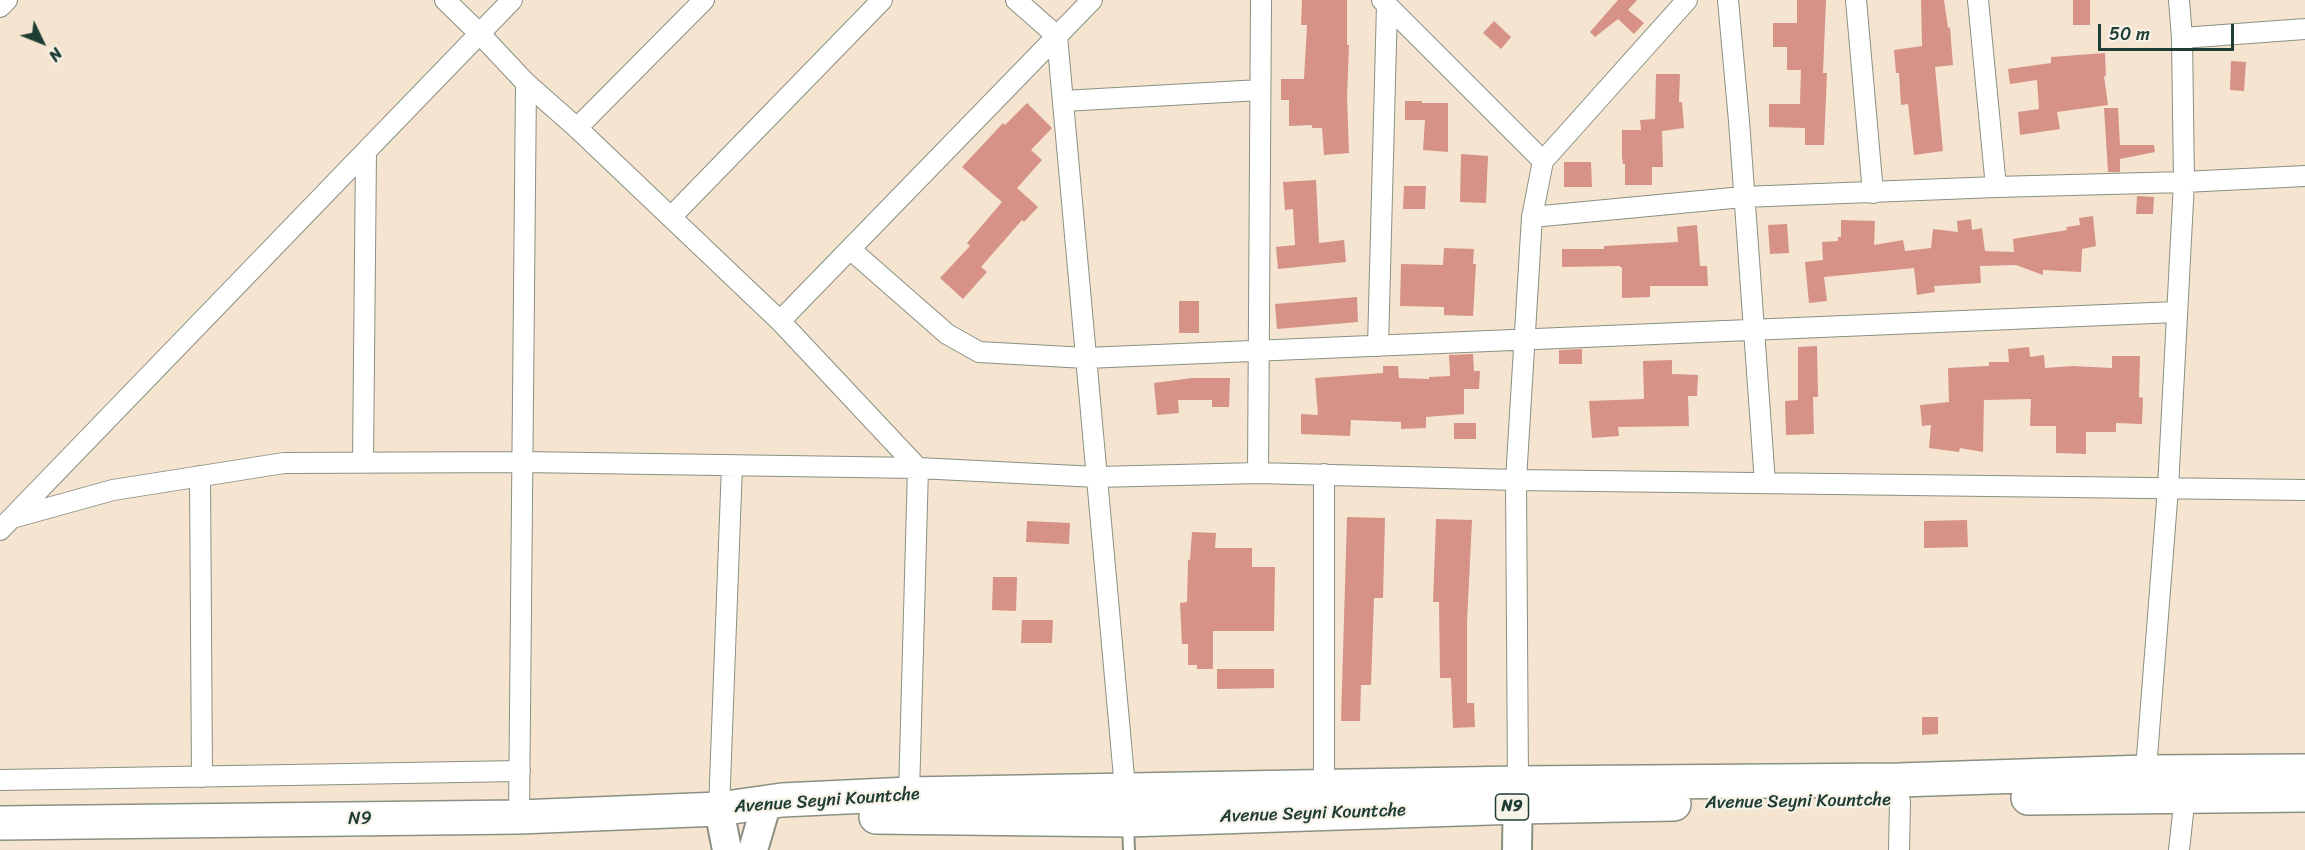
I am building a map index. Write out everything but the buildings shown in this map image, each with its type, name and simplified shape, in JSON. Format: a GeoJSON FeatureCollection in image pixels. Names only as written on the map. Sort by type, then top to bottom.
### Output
{"type":"FeatureCollection","features":[{"type":"Feature","properties":{"kind":"highway","name":"Avenue Seyni Kountche"},"geometry":{"type":"LineString","coordinates":[[765,809],[909,794],[1127,820],[1324,788],[1519,795],[1900,801],[2305,771]]}},
{"type":"Feature","properties":{"kind":"highway","name":"Avenue Seyni Kountche"},"geometry":{"type":"LineString","coordinates":[[719,809],[1127,820],[1519,795],[1899,780],[2145,784],[2185,795],[2305,795]]}},
{"type":"Feature","properties":{"kind":"highway","name":"N9"},"geometry":{"type":"LineString","coordinates":[[0,823],[519,817],[719,809]]}},
{"type":"Feature","properties":{"kind":"main road"},"geometry":{"type":"LineString","coordinates":[[1517,850],[1519,795]]}},
{"type":"Feature","properties":{"kind":"main road"},"geometry":{"type":"LineString","coordinates":[[719,809],[727,850]]}},
{"type":"Feature","properties":{"kind":"main road"},"geometry":{"type":"LineString","coordinates":[[753,850],[765,809]]}},
{"type":"Feature","properties":{"kind":"street"},"geometry":{"type":"LineString","coordinates":[[0,7],[7,0]]}},
{"type":"Feature","properties":{"kind":"street"},"geometry":{"type":"LineString","coordinates":[[444,0],[480,34],[525,83],[577,128],[780,321],[918,468],[909,794]]}},
{"type":"Feature","properties":{"kind":"street"},"geometry":{"type":"LineString","coordinates":[[6,524],[512,0]]}},
{"type":"Feature","properties":{"kind":"street"},"geometry":{"type":"LineString","coordinates":[[577,128],[704,0]]}},
{"type":"Feature","properties":{"kind":"street"},"geometry":{"type":"LineString","coordinates":[[671,217],[882,0]]}},
{"type":"Feature","properties":{"kind":"street"},"geometry":{"type":"LineString","coordinates":[[1016,0],[1057,36],[1127,820]]}},
{"type":"Feature","properties":{"kind":"street"},"geometry":{"type":"LineString","coordinates":[[780,321],[1092,0]]}},
{"type":"Feature","properties":{"kind":"street"},"geometry":{"type":"LineString","coordinates":[[1258,473],[1260,0]]}},
{"type":"Feature","properties":{"kind":"street"},"geometry":{"type":"LineString","coordinates":[[1519,795],[1516,480],[1532,217],[1543,161],[1687,0]]}},
{"type":"Feature","properties":{"kind":"street"},"geometry":{"type":"LineString","coordinates":[[1728,0],[1765,483]]}},
{"type":"Feature","properties":{"kind":"street"},"geometry":{"type":"LineString","coordinates":[[1856,0],[1873,193]]}},
{"type":"Feature","properties":{"kind":"street"},"geometry":{"type":"LineString","coordinates":[[1978,0],[1996,187]]}},
{"type":"Feature","properties":{"kind":"street"},"geometry":{"type":"LineString","coordinates":[[2145,784],[2168,488],[2184,182],[2182,38],[2179,0]]}},
{"type":"Feature","properties":{"kind":"street"},"geometry":{"type":"LineString","coordinates":[[1384,3],[1543,161]]}},
{"type":"Feature","properties":{"kind":"street"},"geometry":{"type":"LineString","coordinates":[[1378,346],[1384,3]]}},
{"type":"Feature","properties":{"kind":"street"},"geometry":{"type":"LineString","coordinates":[[2182,38],[2305,29]]}},
{"type":"Feature","properties":{"kind":"street"},"geometry":{"type":"LineString","coordinates":[[519,817],[525,83]]}},
{"type":"Feature","properties":{"kind":"street"},"geometry":{"type":"LineString","coordinates":[[1063,101],[1260,90]]}},
{"type":"Feature","properties":{"kind":"street"},"geometry":{"type":"LineString","coordinates":[[363,462],[366,151]]}},
{"type":"Feature","properties":{"kind":"street"},"geometry":{"type":"LineString","coordinates":[[1532,217],[1743,197],[2305,176]]}},
{"type":"Feature","properties":{"kind":"street"},"geometry":{"type":"LineString","coordinates":[[850,249],[947,334],[979,352],[1086,358],[2176,312]]}},
{"type":"Feature","properties":{"kind":"street"},"geometry":{"type":"LineString","coordinates":[[6,524],[113,490],[284,463],[522,462],[918,468],[1097,477],[1258,473],[1516,480],[2305,490]]}},
{"type":"Feature","properties":{"kind":"street"},"geometry":{"type":"LineString","coordinates":[[719,809],[732,465]]}},
{"type":"Feature","properties":{"kind":"street"},"geometry":{"type":"LineString","coordinates":[[1324,474],[1324,788]]}},
{"type":"Feature","properties":{"kind":"street"},"geometry":{"type":"LineString","coordinates":[[200,476],[202,777]]}},
{"type":"Feature","properties":{"kind":"street"},"geometry":{"type":"LineString","coordinates":[[0,780],[520,771]]}},
{"type":"Feature","properties":{"kind":"street"},"geometry":{"type":"LineString","coordinates":[[2179,850],[2185,795]]}},
{"type":"Feature","properties":{"kind":"street"},"geometry":{"type":"LineString","coordinates":[[1899,850],[1900,801]]}}]}
